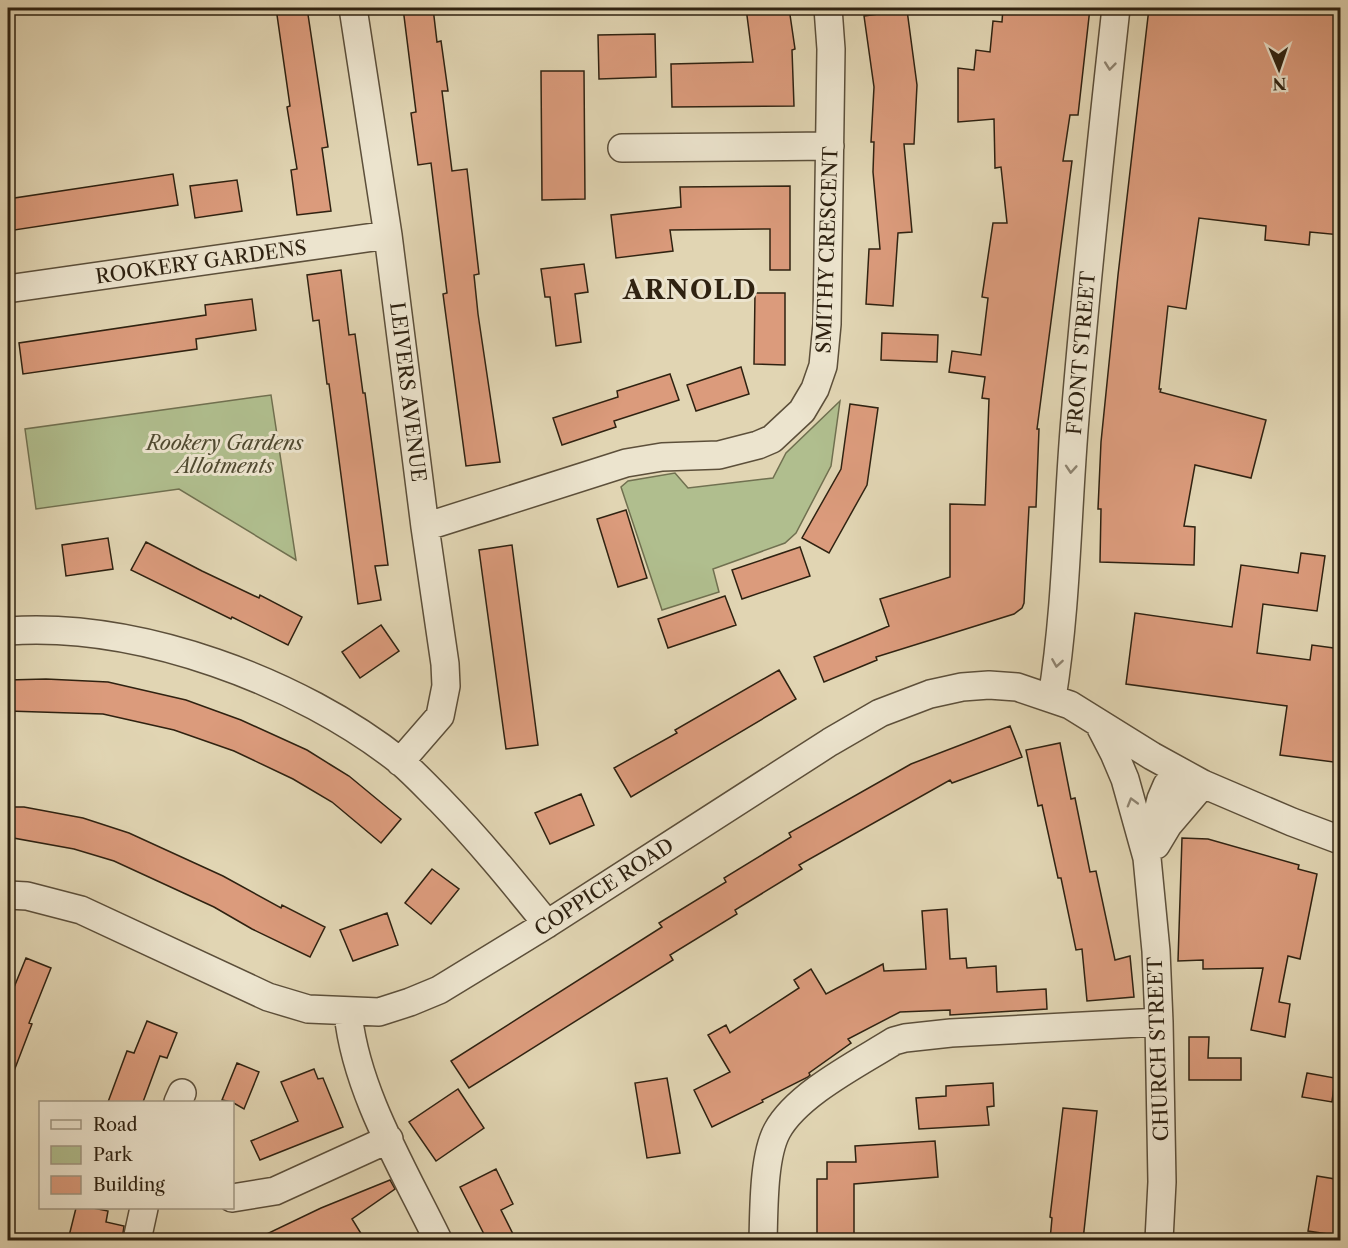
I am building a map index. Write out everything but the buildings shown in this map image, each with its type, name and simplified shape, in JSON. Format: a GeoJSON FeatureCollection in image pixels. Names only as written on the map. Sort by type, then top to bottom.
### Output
{"type":"FeatureCollection","features":[{"type":"Feature","properties":{"kind":"street","name":"LEIVERS AVENUE"},"geometry":{"type":"LineString","coordinates":[[353,8],[387,235],[445,664],[446,686],[440,716],[400,762]]}},
{"type":"Feature","properties":{"kind":"street","name":"SMITHY CRESCENT"},"geometry":{"type":"LineString","coordinates":[[425,527],[626,463],[662,457],[719,455],[758,445],[772,439],[806,405],[815,389],[823,366],[827,324],[831,49],[828,8]]}},
{"type":"Feature","properties":{"kind":"street","name":"FRONT STREET"},"geometry":{"type":"LineString","coordinates":[[1052,698],[1064,611],[1067,514],[1078,370],[1116,8]]}},
{"type":"Feature","properties":{"kind":"street"},"geometry":{"type":"LineString","coordinates":[[622,148],[830,146]]}},
{"type":"Feature","properties":{"kind":"street","name":"ROOKERY GARDENS"},"geometry":{"type":"LineString","coordinates":[[14,288],[387,235]]}},
{"type":"Feature","properties":{"kind":"street"},"geometry":{"type":"LineString","coordinates":[[8,631],[49,630],[91,634],[150,644],[209,660],[272,685],[343,722],[400,762],[460,821],[547,924]]}},
{"type":"Feature","properties":{"kind":"street","name":"COPPICE ROAD"},"geometry":{"type":"LineString","coordinates":[[8,895],[27,896],[81,910],[268,998],[308,1010],[380,1012],[439,990],[547,924],[830,742],[880,713],[930,694],[962,687],[989,685],[1017,687],[1070,705],[1191,779],[1341,840]]}},
{"type":"Feature","properties":{"kind":"street","name":"CHURCH STREET"},"geometry":{"type":"LineString","coordinates":[[1099,723],[1125,778],[1147,858],[1156,951],[1159,1022],[1162,1182],[1159,1240]]}},
{"type":"Feature","properties":{"kind":"street","name":"CHURCH STREET"},"geometry":{"type":"LineString","coordinates":[[1147,858],[1161,799],[1167,785],[1191,779]]}},
{"type":"Feature","properties":{"kind":"street"},"geometry":{"type":"LineString","coordinates":[[1292,822],[1341,821]]}},
{"type":"Feature","properties":{"kind":"street"},"geometry":{"type":"LineString","coordinates":[[348,1012],[351,1038],[360,1073],[438,1240]]}},
{"type":"Feature","properties":{"kind":"street"},"geometry":{"type":"LineString","coordinates":[[763,1240],[768,1162],[777,1132],[794,1108],[824,1085],[894,1041],[951,1033],[1159,1022]]}},
{"type":"Feature","properties":{"kind":"street"},"geometry":{"type":"LineString","coordinates":[[234,1198],[275,1191],[389,1139]]}},
{"type":"Feature","properties":{"kind":"street"},"geometry":{"type":"LineString","coordinates":[[137,1240],[144,1209]]}},
{"type":"Feature","properties":{"kind":"green space","name":"Rookery Gardens Allotments"},"geometry":{"type":"Polygon","coordinates":[[[271,395],[296,560],[179,489],[36,509],[25,429],[271,395]]]}},
{"type":"Feature","properties":{"kind":"green space"},"geometry":{"type":"Polygon","coordinates":[[[840,401],[831,466],[796,533],[785,543],[713,569],[719,592],[662,610],[621,487],[628,481],[675,473],[688,488],[773,478],[786,453],[840,401]]]}},
{"type":"Feature","properties":{"kind":"district","name":"ARNOLD"},"geometry":{"type":"Point","coordinates":[690,290]}}]}
